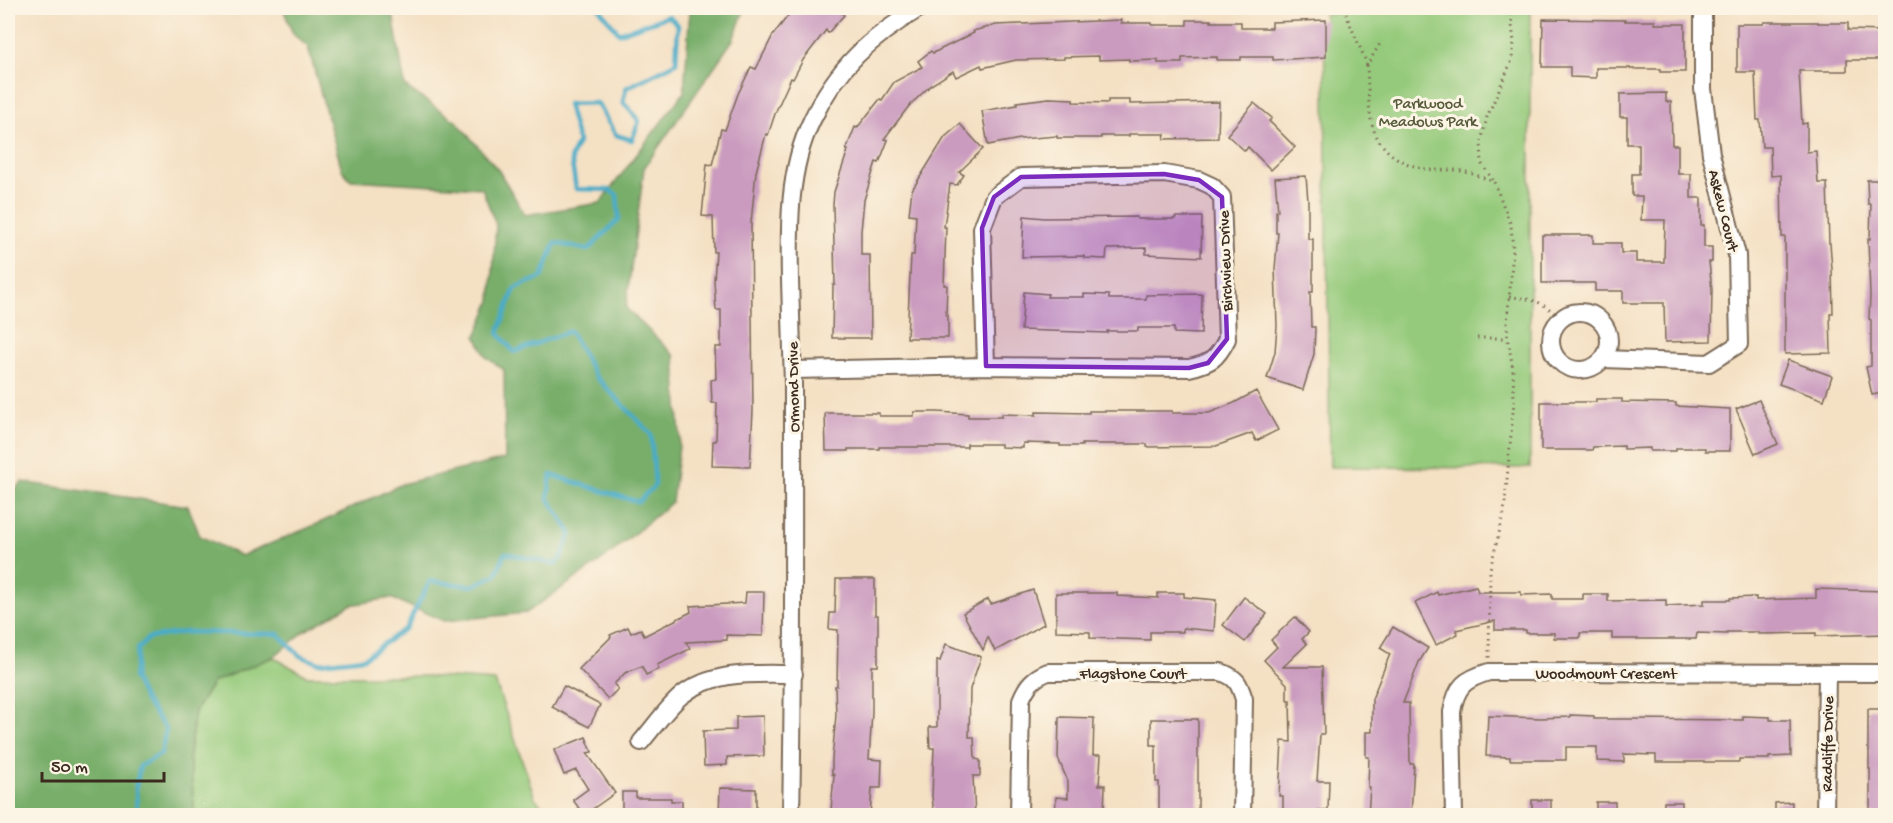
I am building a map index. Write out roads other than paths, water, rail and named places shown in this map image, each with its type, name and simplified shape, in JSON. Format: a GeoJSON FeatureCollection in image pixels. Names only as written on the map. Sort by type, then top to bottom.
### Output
{"type":"FeatureCollection","features":[{"type":"Feature","properties":{"kind":"street","name":"Ormond Drive"},"geometry":{"type":"LineString","coordinates":[[791,816],[794,674],[793,369],[789,224],[794,179],[801,149],[812,120],[842,70],[873,38],[920,8]]}},
{"type":"Feature","properties":{"kind":"street","name":"Askew Court"},"geometry":{"type":"LineString","coordinates":[[1604,359],[1609,340],[1603,323],[1595,316],[1587,312],[1568,314],[1554,327],[1550,337],[1554,356],[1569,369],[1578,371],[1587,370],[1604,359],[1710,363],[1739,344],[1737,255],[1711,154],[1703,89],[1703,8]]}},
{"type":"Feature","properties":{"kind":"street","name":"Birchview Drive"},"geometry":{"type":"LineString","coordinates":[[793,369],[986,366],[1190,368],[1208,363],[1220,353],[1227,339],[1222,197],[1212,186],[1199,180],[1164,174],[1021,177],[994,197],[982,228],[986,366]]}},
{"type":"Feature","properties":{"kind":"street","name":"Flagstone Court"},"geometry":{"type":"LineString","coordinates":[[1019,816],[1022,700],[1026,687],[1036,677],[1048,672],[1221,672],[1232,676],[1239,685],[1244,699],[1242,816]]}},
{"type":"Feature","properties":{"kind":"street","name":"Woodmount Crescent"},"geometry":{"type":"LineString","coordinates":[[1454,816],[1452,712],[1454,698],[1461,686],[1471,677],[1489,672],[1886,673]]}},
{"type":"Feature","properties":{"kind":"street","name":"Radcliffe Drive"},"geometry":{"type":"LineString","coordinates":[[1825,816],[1827,673]]}},
{"type":"Feature","properties":{"kind":"street"},"geometry":{"type":"LineString","coordinates":[[641,742],[680,698],[694,686],[708,680],[751,674],[794,674]]}},
{"type":"Feature","properties":{"kind":"waterway"},"geometry":{"type":"LineString","coordinates":[[137,816],[136,786],[140,766],[161,754],[166,729],[145,701],[134,678],[138,649],[148,638],[186,632],[278,634],[300,656],[319,663],[364,658],[406,628],[430,581],[472,586],[496,575],[505,553],[554,564],[560,560],[571,533],[548,498],[551,475],[638,502],[655,485],[651,434],[595,376],[570,331],[514,352],[498,333],[515,288],[542,277],[555,243],[588,250],[619,219],[617,195],[609,190],[576,189],[571,157],[578,142],[568,104],[597,103],[616,135],[632,140],[639,121],[623,102],[626,88],[676,63],[678,25],[669,16],[619,33],[599,8]]}},
{"type":"Feature","properties":{"kind":"park label","name":"Parkwood Meadows Park"},"geometry":{"type":"Point","coordinates":[1428,111]}}]}
